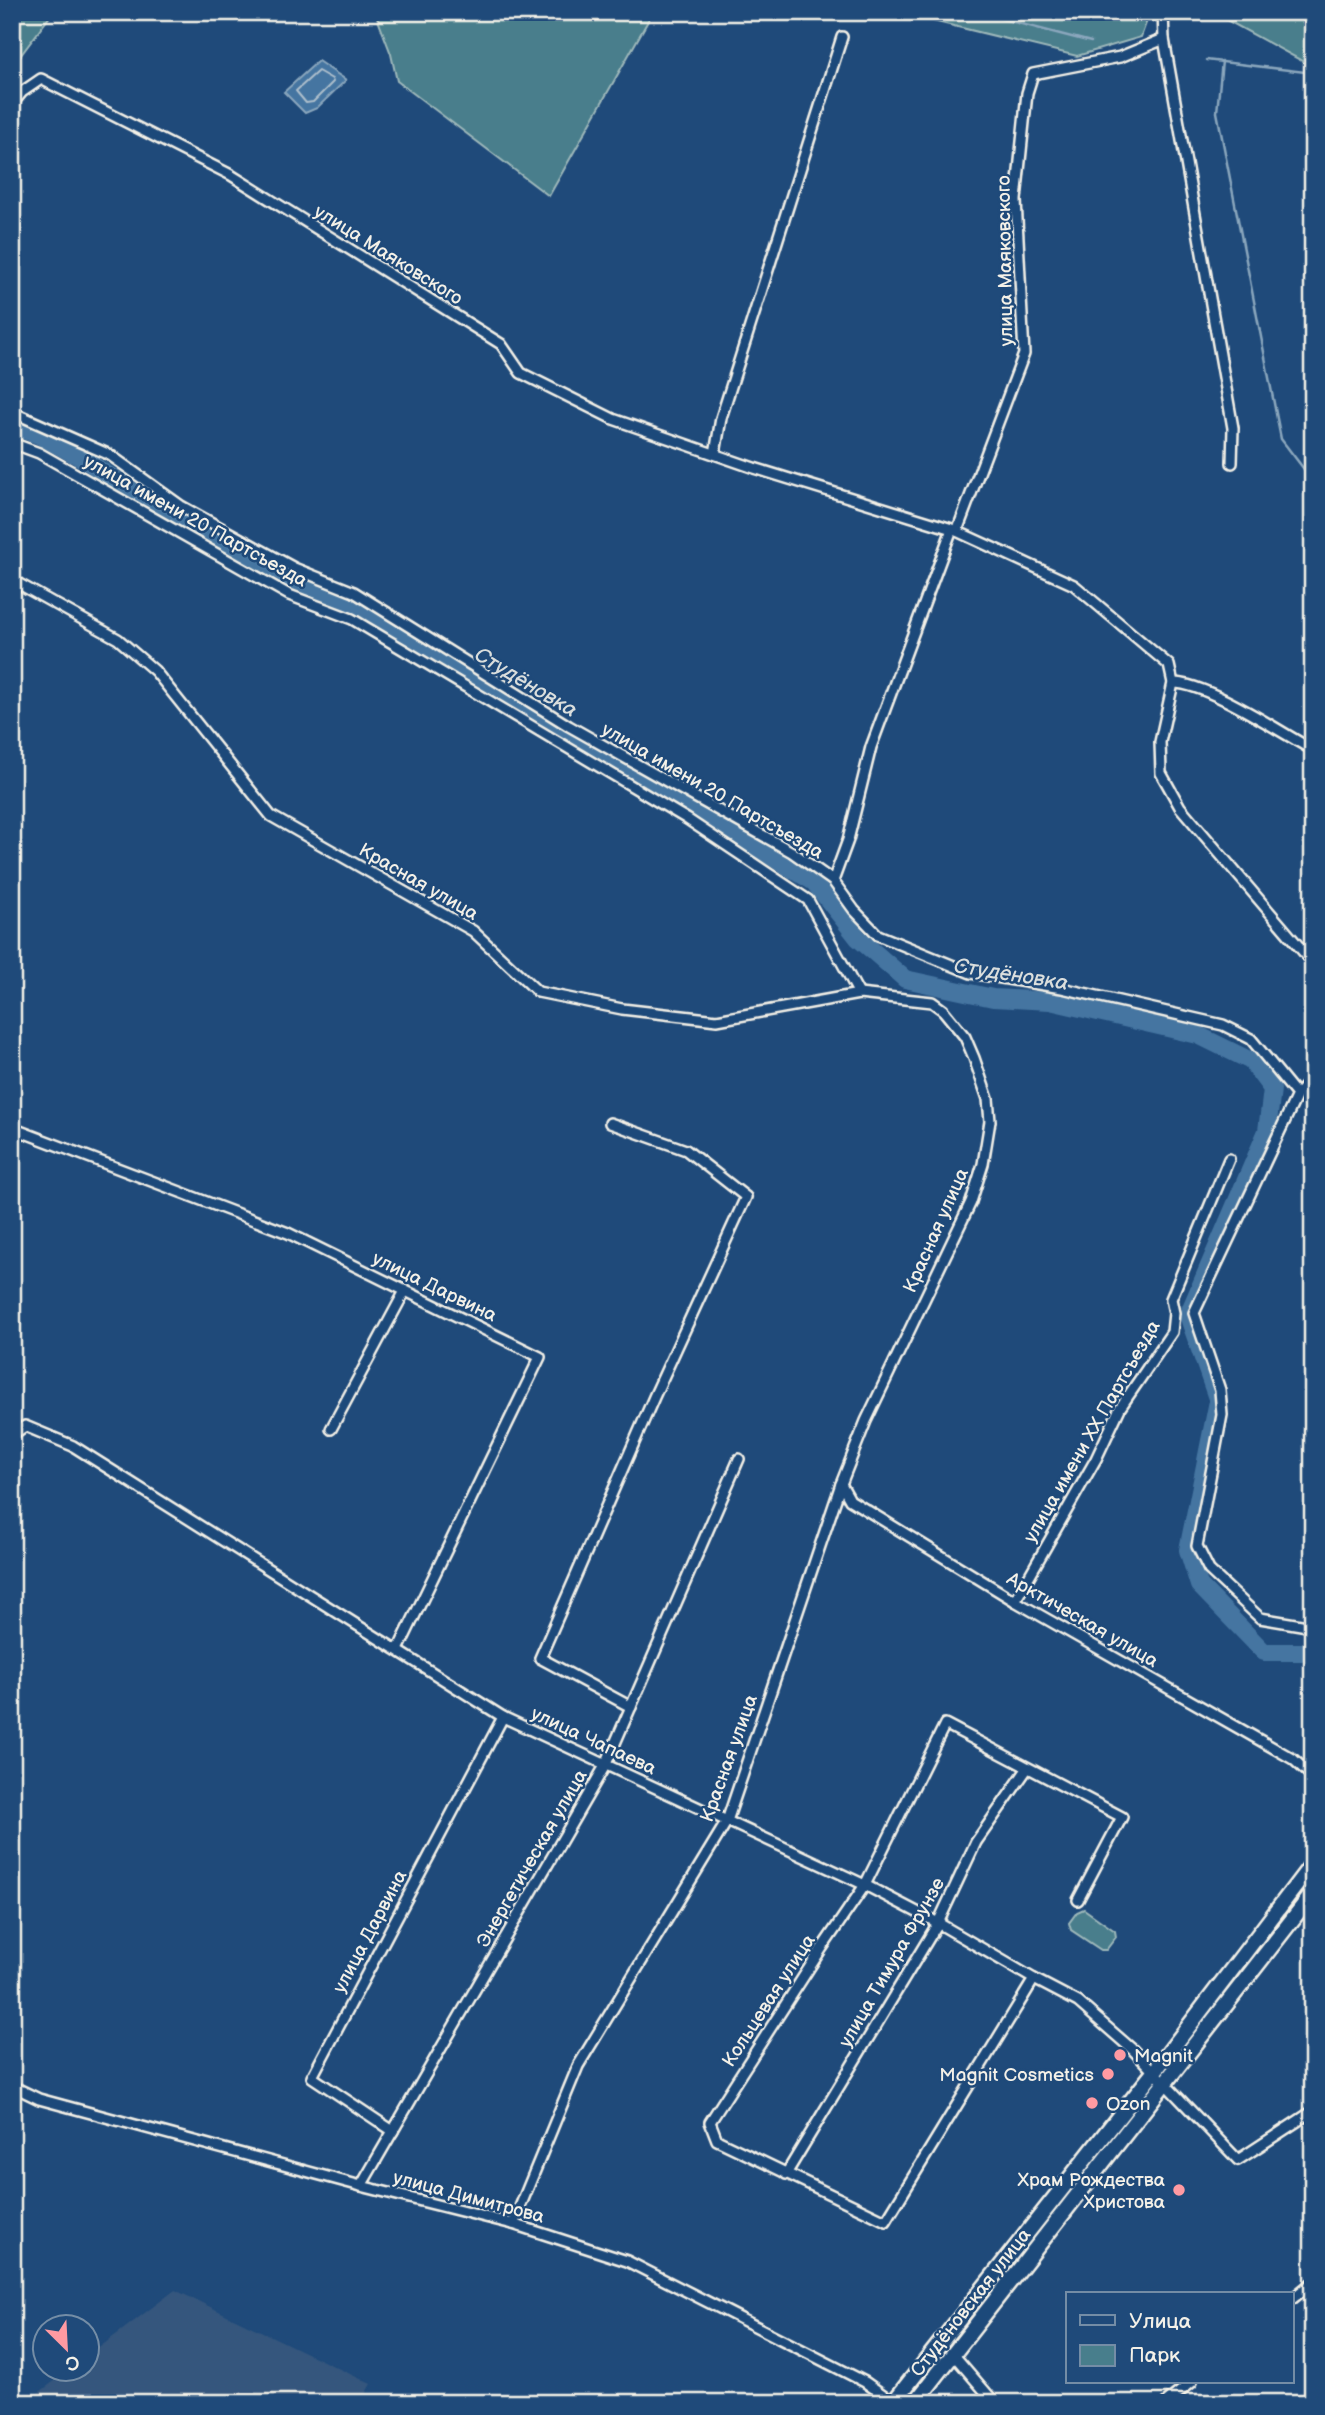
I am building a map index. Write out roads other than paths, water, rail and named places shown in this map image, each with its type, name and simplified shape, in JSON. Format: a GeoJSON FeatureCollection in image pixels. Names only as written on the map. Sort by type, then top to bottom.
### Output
{"type":"FeatureCollection","features":[{"type":"Feature","properties":{"kind":"main road","name":"Студёновская улица"},"geometry":{"type":"LineString","coordinates":[[893,2402],[1154,2072],[1313,1863]]}},
{"type":"Feature","properties":{"kind":"main road","name":"Студёновская улица"},"geometry":{"type":"LineString","coordinates":[[915,2403],[1313,1892]]}},
{"type":"Feature","properties":{"kind":"street"},"geometry":{"type":"LineString","coordinates":[[1163,12],[1164,39],[1233,428],[1232,463]]}},
{"type":"Feature","properties":{"kind":"street"},"geometry":{"type":"LineString","coordinates":[[715,454],[721,418],[842,37]]}},
{"type":"Feature","properties":{"kind":"street","name":"улица Маяковского"},"geometry":{"type":"LineString","coordinates":[[833,881],[848,840],[871,747],[1024,354],[1016,200],[1027,93],[1032,74],[1120,57],[1164,39]]}},
{"type":"Feature","properties":{"kind":"street","name":"улица Маяковского"},"geometry":{"type":"LineString","coordinates":[[12,104],[22,92],[41,79],[231,175],[501,344],[521,373],[613,419],[955,530],[1074,585],[1169,665],[1172,683]]}},
{"type":"Feature","properties":{"kind":"street","name":"улица имени 20 Партсъезда"},"geometry":{"type":"LineString","coordinates":[[12,412],[110,455],[181,506],[294,568],[354,592],[569,726],[792,852],[833,881],[854,910],[878,935],[971,973],[1062,988],[1223,1025],[1251,1039],[1297,1095]]}},
{"type":"Feature","properties":{"kind":"street","name":"улица имени 20 Партсъезда"},"geometry":{"type":"LineString","coordinates":[[12,443],[39,453],[289,595],[352,619],[687,819],[808,900],[859,993]]}},
{"type":"Feature","properties":{"kind":"street","name":"Красная улица"},"geometry":{"type":"LineString","coordinates":[[12,580],[118,639],[155,671],[271,816],[472,931],[538,992],[622,1009],[717,1020],[859,993],[932,1002],[943,1010],[965,1037],[988,1099],[990,1121],[983,1164],[971,1202],[866,1421],[841,1484],[727,1821],[578,2066],[513,2224]]}},
{"type":"Feature","properties":{"kind":"street"},"geometry":{"type":"LineString","coordinates":[[1313,750],[1210,693],[1184,683],[1172,683],[1160,742],[1160,773],[1180,807],[1313,963]]}},
{"type":"Feature","properties":{"kind":"street"},"geometry":{"type":"LineString","coordinates":[[1313,1077],[1297,1095],[1195,1313],[1220,1390],[1222,1415],[1197,1546],[1209,1570],[1260,1618],[1313,1627]]}},
{"type":"Feature","properties":{"kind":"street"},"geometry":{"type":"LineString","coordinates":[[610,1123],[686,1150],[746,1197],[654,1397],[540,1658],[631,1707]]}},
{"type":"Feature","properties":{"kind":"street","name":"улица Дарвина"},"geometry":{"type":"LineString","coordinates":[[12,1128],[288,1233],[540,1357],[398,1650]]}},
{"type":"Feature","properties":{"kind":"street","name":"улица имени ХХ Партсъезда"},"geometry":{"type":"LineString","coordinates":[[1015,1601],[1096,1459],[1120,1408],[1172,1332],[1174,1313],[1171,1299],[1229,1158]]}},
{"type":"Feature","properties":{"kind":"street"},"geometry":{"type":"LineString","coordinates":[[331,1429],[405,1292]]}},
{"type":"Feature","properties":{"kind":"street","name":"улица Чапаева"},"geometry":{"type":"LineString","coordinates":[[12,1435],[25,1426],[73,1446],[503,1717],[865,1885],[1078,2002],[1166,2082],[1238,2160],[1313,2111]]}},
{"type":"Feature","properties":{"kind":"street","name":"Энергетическая улица"},"geometry":{"type":"LineString","coordinates":[[361,2186],[606,1764],[739,1459]]}},
{"type":"Feature","properties":{"kind":"street","name":"Арктическая улица"},"geometry":{"type":"LineString","coordinates":[[841,1484],[850,1500],[1015,1601],[1293,1759],[1313,1777]]}},
{"type":"Feature","properties":{"kind":"street","name":"улица Дарвина"},"geometry":{"type":"LineString","coordinates":[[393,2131],[312,2077],[503,1717]]}},
{"type":"Feature","properties":{"kind":"street","name":"Кольцевая улица"},"geometry":{"type":"LineString","coordinates":[[1034,1979],[886,2221],[717,2140],[710,2122],[865,1885],[945,1724],[1122,1817],[1078,1900]]}},
{"type":"Feature","properties":{"kind":"street","name":"улица Тимура Фрунзе"},"geometry":{"type":"LineString","coordinates":[[786,2174],[938,1923],[976,1842],[1027,1769]]}},
{"type":"Feature","properties":{"kind":"street","name":"улица Димитрова"},"geometry":{"type":"LineString","coordinates":[[12,2086],[39,2099],[513,2224],[627,2261],[865,2382],[893,2402]]}},
{"type":"Feature","properties":{"kind":"street"},"geometry":{"type":"LineString","coordinates":[[1294,2297],[1313,2282]]}},
{"type":"Feature","properties":{"kind":"street"},"geometry":{"type":"LineString","coordinates":[[953,2354],[995,2403]]}},
{"type":"Feature","properties":{"kind":"street"},"geometry":{"type":"LineString","coordinates":[[1166,2403],[1190,2384]]}},
{"type":"Feature","properties":{"kind":"water"},"geometry":{"type":"Polygon","coordinates":[[[318,61],[346,80],[317,108],[305,113],[284,92],[318,61]]]}},
{"type":"Feature","properties":{"kind":"waterway"},"geometry":{"type":"LineString","coordinates":[[975,12],[1091,42]]}},
{"type":"Feature","properties":{"kind":"waterway"},"geometry":{"type":"LineString","coordinates":[[1206,60],[1313,73]]}},
{"type":"Feature","properties":{"kind":"waterway"},"geometry":{"type":"LineString","coordinates":[[1222,61],[1217,112],[1281,439],[1313,481]]}},
{"type":"Feature","properties":{"kind":"waterway","name":"Студёновка"},"geometry":{"type":"LineString","coordinates":[[12,426],[39,435],[84,459],[138,495],[294,587],[347,601],[814,882],[858,938],[905,979],[993,998],[1050,1001],[1198,1035],[1251,1061],[1272,1089],[1267,1131],[1188,1315],[1218,1401],[1188,1550],[1199,1585],[1264,1652],[1313,1652]]}},
{"type":"Feature","properties":{"kind":"place","name":"Magnit"},"geometry":{"type":"Point","coordinates":[1120,2055]}},
{"type":"Feature","properties":{"kind":"place","name":"Magnit Cosmetics"},"geometry":{"type":"Point","coordinates":[1108,2074]}},
{"type":"Feature","properties":{"kind":"place","name":"Ozon"},"geometry":{"type":"Point","coordinates":[1092,2103]}},
{"type":"Feature","properties":{"kind":"place","name":"Храм Рождества Христова"},"geometry":{"type":"Point","coordinates":[1179,2190]}}]}
